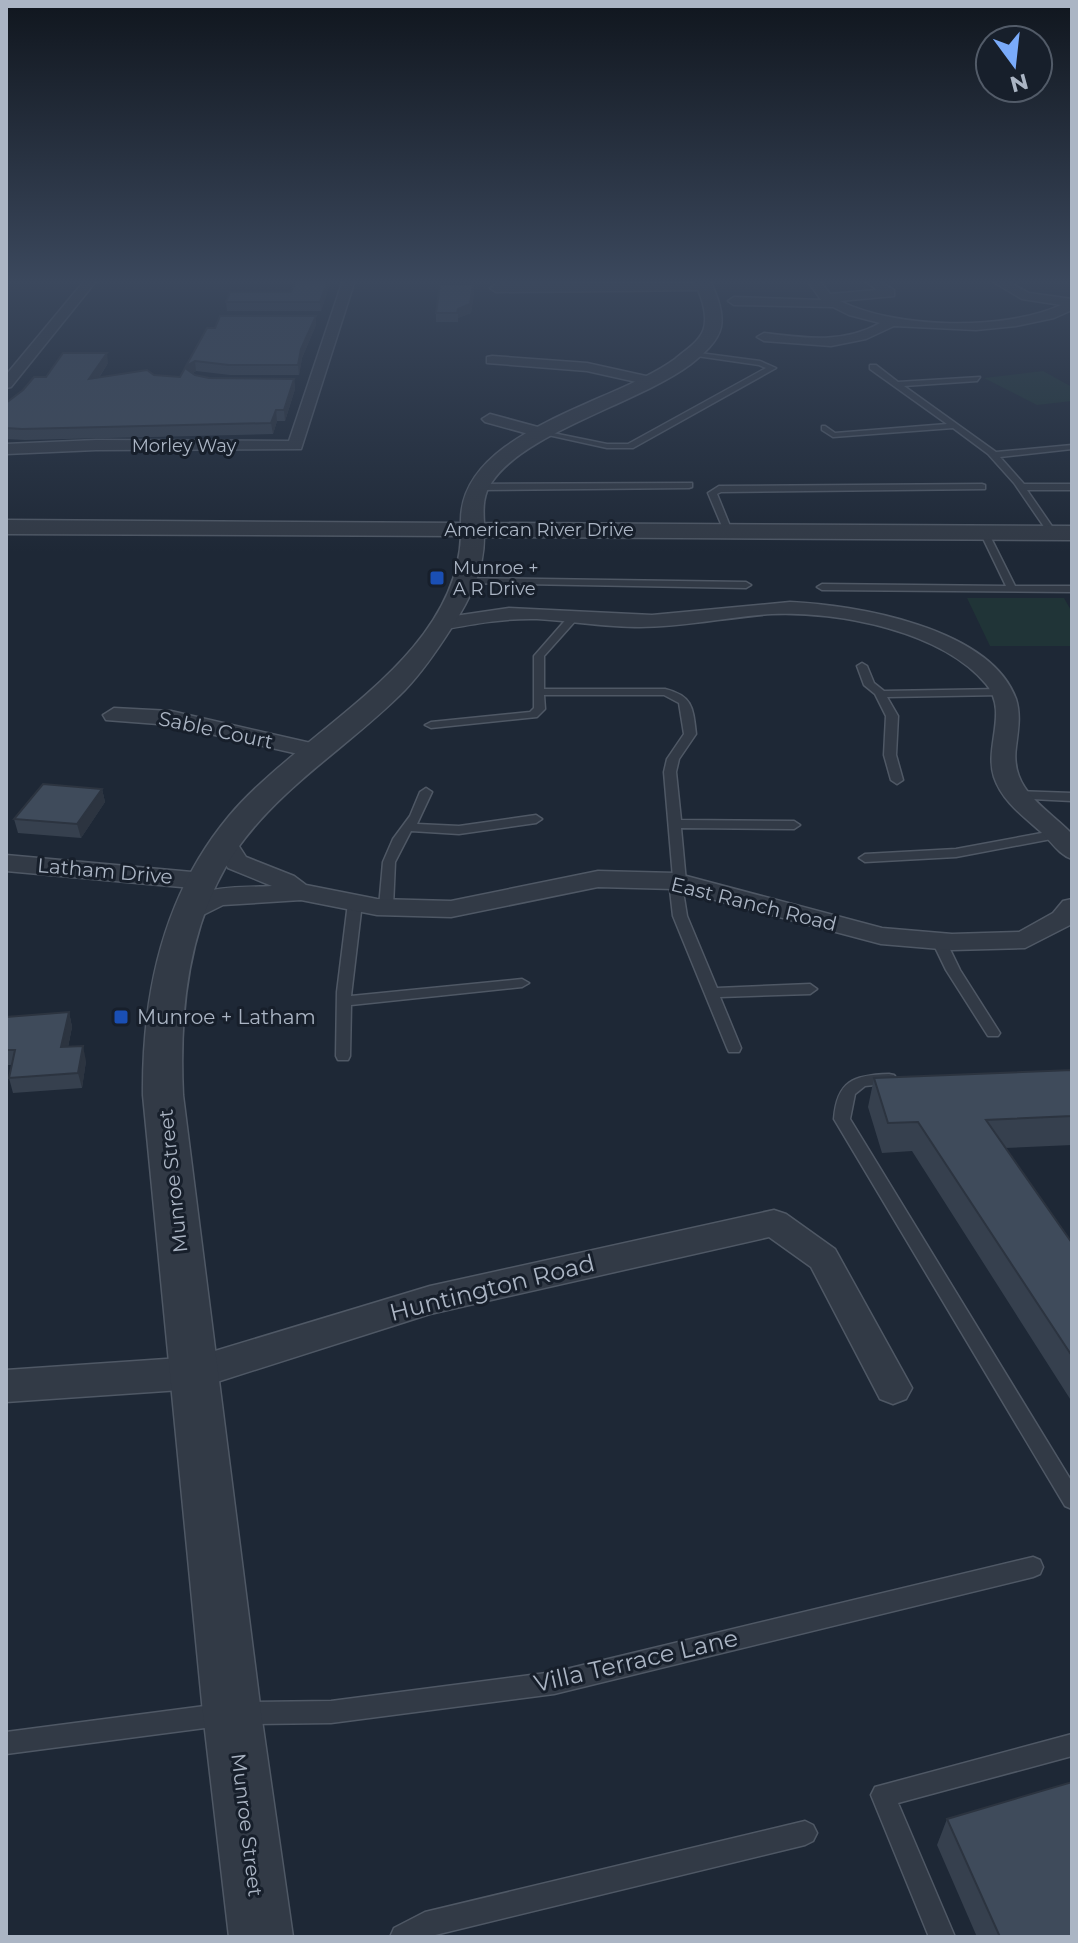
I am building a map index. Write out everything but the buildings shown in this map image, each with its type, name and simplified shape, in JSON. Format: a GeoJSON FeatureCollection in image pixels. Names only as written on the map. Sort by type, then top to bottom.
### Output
{"type":"FeatureCollection","features":[{"type":"Feature","properties":{"kind":"street","name":"Morley Way"},"geometry":{"type":"LineString","coordinates":[[6,449],[96,445],[295,446],[313,371]]}},
{"type":"Feature","properties":{"kind":"street"},"geometry":{"type":"LineString","coordinates":[[604,371],[650,381]]}},
{"type":"Feature","properties":{"kind":"street"},"geometry":{"type":"LineString","coordinates":[[476,487],[497,462],[543,433],[666,371]]}},
{"type":"Feature","properties":{"kind":"street"},"geometry":{"type":"LineString","coordinates":[[490,419],[543,433]]}},
{"type":"Feature","properties":{"kind":"street","name":"Munroe Street"},"geometry":{"type":"LineString","coordinates":[[261,1937],[232,1713],[162,1070],[162,1038],[170,984],[197,896],[226,845],[262,801],[316,751],[387,695],[430,643],[463,584],[471,560],[470,511],[476,487]]}},
{"type":"Feature","properties":{"kind":"street","name":"American River Drive"},"geometry":{"type":"LineString","coordinates":[[6,527],[1062,532]]}},
{"type":"Feature","properties":{"kind":"street"},"geometry":{"type":"LineString","coordinates":[[463,584],[478,599],[520,613],[653,621],[791,608],[845,614],[938,641],[969,658],[995,680],[1010,704],[1006,778],[1022,805],[1065,842]]}},
{"type":"Feature","properties":{"kind":"street"},"geometry":{"type":"LineString","coordinates":[[441,624],[520,613]]}},
{"type":"Feature","properties":{"kind":"street","name":"Sable Court"},"geometry":{"type":"LineString","coordinates":[[114,715],[171,718],[316,751]]}},
{"type":"Feature","properties":{"kind":"street"},"geometry":{"type":"LineString","coordinates":[[226,845],[229,857],[238,865],[281,878],[301,892]]}},
{"type":"Feature","properties":{"kind":"street","name":"Latham Drive"},"geometry":{"type":"LineString","coordinates":[[6,863],[197,896]]}},
{"type":"Feature","properties":{"kind":"street","name":"East Ranch Road"},"geometry":{"type":"LineString","coordinates":[[197,896],[301,892],[386,907],[451,909],[598,879],[678,882],[881,936],[939,941],[1025,940],[1062,919],[1072,907]]}},
{"type":"Feature","properties":{"kind":"street","name":"Huntington Road"},"geometry":{"type":"LineString","coordinates":[[6,1386],[195,1373],[430,1300],[774,1223],[823,1258],[893,1388]]}},
{"type":"Feature","properties":{"kind":"lane"},"geometry":{"type":"LineString","coordinates":[[543,433],[607,446],[630,446],[767,371]]}},
{"type":"Feature","properties":{"kind":"lane"},"geometry":{"type":"LineString","coordinates":[[878,371],[994,455],[1062,532]]}},
{"type":"Feature","properties":{"kind":"lane"},"geometry":{"type":"LineString","coordinates":[[897,384],[977,379]]}},
{"type":"Feature","properties":{"kind":"lane"},"geometry":{"type":"LineString","coordinates":[[825,428],[833,435],[955,426]]}},
{"type":"Feature","properties":{"kind":"lane"},"geometry":{"type":"LineString","coordinates":[[994,455],[1072,447]]}},
{"type":"Feature","properties":{"kind":"lane"},"geometry":{"type":"LineString","coordinates":[[476,487],[689,485]]}},
{"type":"Feature","properties":{"kind":"lane"},"geometry":{"type":"LineString","coordinates":[[728,531],[712,493],[729,487],[982,487]]}},
{"type":"Feature","properties":{"kind":"lane"},"geometry":{"type":"LineString","coordinates":[[1021,487],[1072,487]]}},
{"type":"Feature","properties":{"kind":"lane"},"geometry":{"type":"LineString","coordinates":[[984,532],[1012,589]]}},
{"type":"Feature","properties":{"kind":"lane"},"geometry":{"type":"LineString","coordinates":[[463,584],[746,585]]}},
{"type":"Feature","properties":{"kind":"lane"},"geometry":{"type":"LineString","coordinates":[[822,587],[1072,589]]}},
{"type":"Feature","properties":{"kind":"lane"},"geometry":{"type":"LineString","coordinates":[[431,725],[533,715],[539,709],[539,656],[573,618]]}},
{"type":"Feature","properties":{"kind":"lane"},"geometry":{"type":"LineString","coordinates":[[862,666],[869,685],[880,694],[892,716],[890,755],[897,780]]}},
{"type":"Feature","properties":{"kind":"lane"},"geometry":{"type":"LineString","coordinates":[[539,692],[665,692],[680,696],[685,702],[690,734],[673,759],[670,772],[680,916],[734,1048]]}},
{"type":"Feature","properties":{"kind":"lane"},"geometry":{"type":"LineString","coordinates":[[880,694],[1002,692]]}},
{"type":"Feature","properties":{"kind":"lane"},"geometry":{"type":"LineString","coordinates":[[386,907],[389,862],[426,792]]}},
{"type":"Feature","properties":{"kind":"lane"},"geometry":{"type":"LineString","coordinates":[[1016,795],[1072,797]]}},
{"type":"Feature","properties":{"kind":"lane"},"geometry":{"type":"LineString","coordinates":[[408,827],[459,830],[536,819]]}},
{"type":"Feature","properties":{"kind":"lane"},"geometry":{"type":"LineString","coordinates":[[675,824],[794,825]]}},
{"type":"Feature","properties":{"kind":"lane"},"geometry":{"type":"LineString","coordinates":[[865,858],[1065,842]]}},
{"type":"Feature","properties":{"kind":"lane"},"geometry":{"type":"LineString","coordinates":[[343,1056],[344,1001],[355,903]]}},
{"type":"Feature","properties":{"kind":"lane"},"geometry":{"type":"LineString","coordinates":[[939,941],[953,970],[993,1033]]}},
{"type":"Feature","properties":{"kind":"lane"},"geometry":{"type":"LineString","coordinates":[[344,1001],[522,983]]}},
{"type":"Feature","properties":{"kind":"lane"},"geometry":{"type":"LineString","coordinates":[[713,993],[810,989]]}},
{"type":"Feature","properties":{"kind":"lane"},"geometry":{"type":"LineString","coordinates":[[905,1079],[874,1079],[850,1087],[843,1095],[842,1119],[1072,1500]]}},
{"type":"Feature","properties":{"kind":"lane","name":"Villa Terrace Lane"},"geometry":{"type":"LineString","coordinates":[[6,1743],[232,1713],[331,1712],[554,1683],[1033,1567]]}},
{"type":"Feature","properties":{"kind":"lane"},"geometry":{"type":"LineString","coordinates":[[942,1937],[883,1795],[1072,1745]]}},
{"type":"Feature","properties":{"kind":"lane"},"geometry":{"type":"LineString","coordinates":[[403,1937],[425,1924],[805,1833]]}},
{"type":"Feature","properties":{"kind":"green space"},"geometry":{"type":"Polygon","coordinates":[[[1043,371],[1072,387],[1072,401],[1037,405],[984,378],[1043,371]]]}},
{"type":"Feature","properties":{"kind":"green space"},"geometry":{"type":"Polygon","coordinates":[[[967,598],[1064,598],[1072,612],[1072,646],[990,646],[967,598]]]}},
{"type":"Feature","properties":{"kind":"place","name":"Munroe + A R Drive"},"geometry":{"type":"Point","coordinates":[437,578]}},
{"type":"Feature","properties":{"kind":"place","name":"Munroe + Latham"},"geometry":{"type":"Point","coordinates":[121,1017]}}]}
